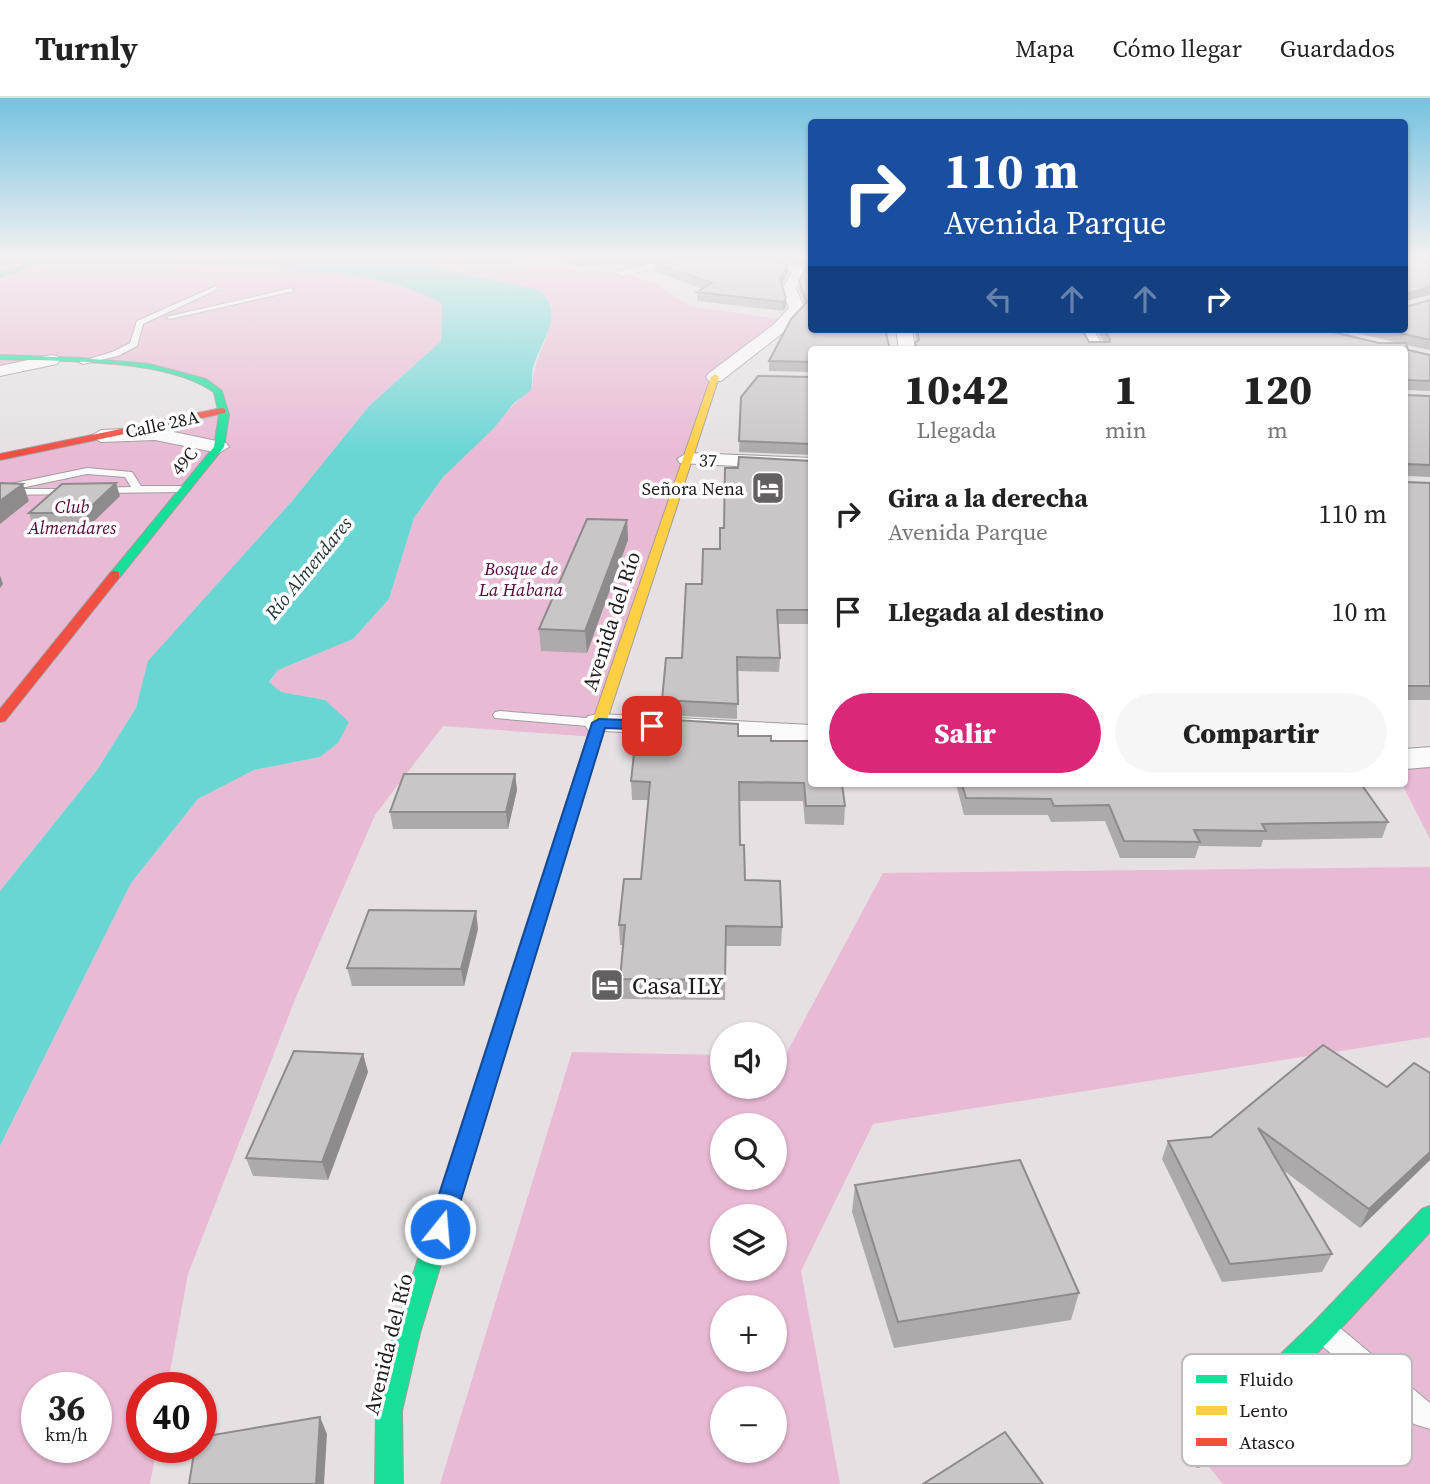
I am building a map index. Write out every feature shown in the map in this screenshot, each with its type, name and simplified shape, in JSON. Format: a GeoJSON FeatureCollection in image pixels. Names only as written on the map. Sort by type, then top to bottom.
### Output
{"type":"FeatureCollection","features":[{"type":"Feature","properties":{"kind":"street"},"geometry":{"type":"LineString","coordinates":[[715,377],[783,324]]}},
{"type":"Feature","properties":{"kind":"street"},"geometry":{"type":"LineString","coordinates":[[1325,333],[1352,335]]}},
{"type":"Feature","properties":{"kind":"street"},"geometry":{"type":"LineString","coordinates":[[0,357],[147,368],[199,379],[215,386],[221,395],[222,411]]}},
{"type":"Feature","properties":{"kind":"street"},"geometry":{"type":"LineString","coordinates":[[0,370],[51,360]]}},
{"type":"Feature","properties":{"kind":"street"},"geometry":{"type":"LineString","coordinates":[[715,377],[743,378]]}},
{"type":"Feature","properties":{"kind":"street","name":"Avenida del Río"},"geometry":{"type":"LineString","coordinates":[[389,1484],[389,1411],[407,1333],[599,723],[715,377]]}},
{"type":"Feature","properties":{"kind":"street","name":"Calle 28A"},"geometry":{"type":"LineString","coordinates":[[0,457],[222,411]]}},
{"type":"Feature","properties":{"kind":"street","name":"49C"},"geometry":{"type":"LineString","coordinates":[[0,718],[219,447],[226,430],[222,411]]}},
{"type":"Feature","properties":{"kind":"street","name":"Calle 28A"},"geometry":{"type":"LineString","coordinates":[[101,436],[155,434],[219,447]]}},
{"type":"Feature","properties":{"kind":"street","name":"37"},"geometry":{"type":"LineString","coordinates":[[687,459],[808,464]]}},
{"type":"Feature","properties":{"kind":"street"},"geometry":{"type":"LineString","coordinates":[[599,723],[808,734]]}},
{"type":"Feature","properties":{"kind":"street"},"geometry":{"type":"LineString","coordinates":[[1408,759],[1430,757]]}},
{"type":"Feature","properties":{"kind":"street"},"geometry":{"type":"LineString","coordinates":[[1299,1354],[1430,1216]]}},
{"type":"Feature","properties":{"kind":"lane"},"geometry":{"type":"LineString","coordinates":[[83,362],[115,354],[134,344],[140,324]]}},
{"type":"Feature","properties":{"kind":"lane"},"geometry":{"type":"LineString","coordinates":[[0,491],[27,481],[87,471],[128,474],[138,490]]}},
{"type":"Feature","properties":{"kind":"lane"},"geometry":{"type":"LineString","coordinates":[[0,491],[186,489]]}},
{"type":"Feature","properties":{"kind":"lane"},"geometry":{"type":"LineString","coordinates":[[500,715],[599,723]]}},
{"type":"Feature","properties":{"kind":"lane"},"geometry":{"type":"LineString","coordinates":[[1323,1330],[1351,1354]]}},
{"type":"Feature","properties":{"kind":"lane"},"geometry":{"type":"LineString","coordinates":[[1412,1406],[1423,1415],[1430,1416]]}},
{"type":"Feature","properties":{"kind":"green space","name":"Club Almendares"},"geometry":{"type":"Polygon","coordinates":[[[0,324],[441,324],[441,341],[369,406],[293,500],[149,661],[136,708],[97,770],[0,891],[0,457],[222,412],[214,386],[147,368],[51,360],[0,371],[0,324]]]}},
{"type":"Feature","properties":{"kind":"green space","name":"Bosque de La Habana"},"geometry":{"type":"Polygon","coordinates":[[[550,324],[782,324],[715,377],[595,737],[443,726],[375,815],[296,997],[188,1274],[170,1372],[126,1372],[126,1463],[154,1463],[150,1484],[0,1484],[0,1146],[131,883],[198,799],[254,770],[320,757],[325,700],[281,692],[269,683],[278,670],[353,639],[389,599],[414,518],[443,477],[533,385],[537,362],[550,324]]]}},
{"type":"Feature","properties":{"kind":"green space"},"geometry":{"type":"Polygon","coordinates":[[[1430,757],[1430,839],[1404,787],[1408,787],[1408,759],[1430,757]]]}},
{"type":"Feature","properties":{"kind":"green space"},"geometry":{"type":"Polygon","coordinates":[[[1430,867],[1430,1037],[873,1124],[801,1271],[840,1484],[440,1484],[572,1052],[710,1055],[710,1099],[787,1099],[787,1052],[883,873],[1430,867]]]}},
{"type":"Feature","properties":{"kind":"green space"},"geometry":{"type":"Polygon","coordinates":[[[1430,1226],[1430,1484],[1223,1484],[1208,1466],[1412,1466],[1412,1354],[1299,1354],[1430,1226]]]}},
{"type":"Feature","properties":{"kind":"water","name":"Río Almendares"},"geometry":{"type":"Polygon","coordinates":[[[441,324],[550,324],[533,368],[530,391],[514,403],[494,428],[443,477],[414,518],[389,599],[353,639],[278,670],[269,682],[281,692],[325,700],[349,722],[338,743],[320,757],[254,770],[198,799],[131,883],[0,1146],[0,891],[97,770],[136,708],[148,661],[293,500],[369,406],[441,341],[441,324]]]}},
{"type":"Feature","properties":{"kind":"building"},"geometry":{"type":"Polygon","coordinates":[[[789,324],[808,324],[808,333],[886,333],[889,346],[808,346],[808,362],[769,361],[789,324]]]}},
{"type":"Feature","properties":{"kind":"building"},"geometry":{"type":"Polygon","coordinates":[[[1408,324],[1430,324],[1430,340],[1400,333],[1408,333],[1408,324]]]}},
{"type":"Feature","properties":{"kind":"building"},"geometry":{"type":"Polygon","coordinates":[[[918,333],[1084,333],[1089,342],[1110,342],[1106,333],[1337,333],[1379,343],[1406,343],[1407,346],[916,346],[915,343],[919,340],[918,333]]]}},
{"type":"Feature","properties":{"kind":"building"},"geometry":{"type":"Polygon","coordinates":[[[1408,350],[1430,355],[1430,381],[1408,380],[1408,350]]]}},
{"type":"Feature","properties":{"kind":"building"},"geometry":{"type":"Polygon","coordinates":[[[758,376],[808,377],[808,444],[739,441],[741,397],[758,376]]]}},
{"type":"Feature","properties":{"kind":"building"},"geometry":{"type":"Polygon","coordinates":[[[1408,395],[1430,396],[1430,465],[1408,464],[1408,395]]]}},
{"type":"Feature","properties":{"kind":"building"},"geometry":{"type":"Polygon","coordinates":[[[739,457],[808,461],[808,610],[777,610],[780,658],[737,657],[738,704],[662,700],[666,658],[682,658],[686,584],[702,584],[703,549],[720,549],[720,528],[724,528],[725,468],[738,468],[739,457]]]}},
{"type":"Feature","properties":{"kind":"building"},"geometry":{"type":"Polygon","coordinates":[[[1408,482],[1430,483],[1430,686],[1408,686],[1408,482]]]}},
{"type":"Feature","properties":{"kind":"building"},"geometry":{"type":"Polygon","coordinates":[[[0,483],[23,484],[0,501],[0,483]]]}},
{"type":"Feature","properties":{"kind":"building"},"geometry":{"type":"Polygon","coordinates":[[[116,483],[84,513],[29,513],[62,484],[116,483]]]}},
{"type":"Feature","properties":{"kind":"building"},"geometry":{"type":"Polygon","coordinates":[[[587,519],[627,520],[585,631],[539,629],[587,519]]]}},
{"type":"Feature","properties":{"kind":"building"},"geometry":{"type":"Polygon","coordinates":[[[660,719],[738,724],[738,736],[771,736],[771,741],[808,741],[808,787],[842,787],[845,806],[806,806],[804,783],[739,782],[740,845],[744,845],[745,880],[780,881],[782,927],[726,926],[725,980],[620,979],[625,925],[619,925],[624,879],[641,879],[650,782],[631,781],[636,736],[659,736],[660,719]]]}},
{"type":"Feature","properties":{"kind":"building"},"geometry":{"type":"Polygon","coordinates":[[[404,774],[515,774],[506,812],[390,812],[404,774]]]}},
{"type":"Feature","properties":{"kind":"building"},"geometry":{"type":"Polygon","coordinates":[[[963,787],[1363,787],[1388,822],[1262,824],[1266,831],[1194,830],[1200,842],[1124,841],[1109,805],[1054,806],[1051,799],[966,798],[963,787]]]}},
{"type":"Feature","properties":{"kind":"building"},"geometry":{"type":"Polygon","coordinates":[[[369,910],[476,911],[461,969],[347,968],[369,910]]]}},
{"type":"Feature","properties":{"kind":"building"},"geometry":{"type":"Polygon","coordinates":[[[1323,1045],[1387,1087],[1414,1063],[1430,1073],[1430,1152],[1369,1209],[1258,1128],[1332,1254],[1230,1264],[1168,1141],[1211,1137],[1323,1045]]]}},
{"type":"Feature","properties":{"kind":"building"},"geometry":{"type":"Polygon","coordinates":[[[294,1051],[363,1054],[322,1162],[246,1158],[294,1051]]]}},
{"type":"Feature","properties":{"kind":"building"},"geometry":{"type":"Polygon","coordinates":[[[1020,1160],[1079,1293],[898,1322],[855,1185],[1020,1160]]]}},
{"type":"Feature","properties":{"kind":"building"},"geometry":{"type":"Polygon","coordinates":[[[320,1417],[316,1484],[189,1484],[192,1463],[217,1463],[217,1434],[320,1417]]]}},
{"type":"Feature","properties":{"kind":"building"},"geometry":{"type":"Polygon","coordinates":[[[1005,1432],[1043,1484],[923,1484],[1005,1432]]]}},
{"type":"Feature","properties":{"kind":"traffic: fast"},"geometry":{"type":"LineString","coordinates":[[0,357],[81,360],[149,367],[179,372],[203,380],[218,391],[224,415],[219,447],[115,575]]}},
{"type":"Feature","properties":{"kind":"traffic: fast"},"geometry":{"type":"LineString","coordinates":[[389,1484],[389,1411],[407,1333],[531,938]]}},
{"type":"Feature","properties":{"kind":"traffic: fast"},"geometry":{"type":"LineString","coordinates":[[1299,1354],[1430,1216]]}},
{"type":"Feature","properties":{"kind":"traffic: slow"},"geometry":{"type":"LineString","coordinates":[[531,938],[599,723],[715,377]]}},
{"type":"Feature","properties":{"kind":"traffic: jam"},"geometry":{"type":"LineString","coordinates":[[0,457],[222,411]]}},
{"type":"Feature","properties":{"kind":"traffic: jam"},"geometry":{"type":"LineString","coordinates":[[0,718],[115,575]]}},
{"type":"Feature","properties":{"kind":"place","name":"Señora Nena"},"geometry":{"type":"Point","coordinates":[768,488]}},
{"type":"Feature","properties":{"kind":"place","name":"Casa ILY"},"geometry":{"type":"Point","coordinates":[607,985]}},
{"type":"Feature","properties":{"kind":"route"},"geometry":{"type":"LineString","coordinates":[[440,1229],[599,723],[652,726]]}}]}
